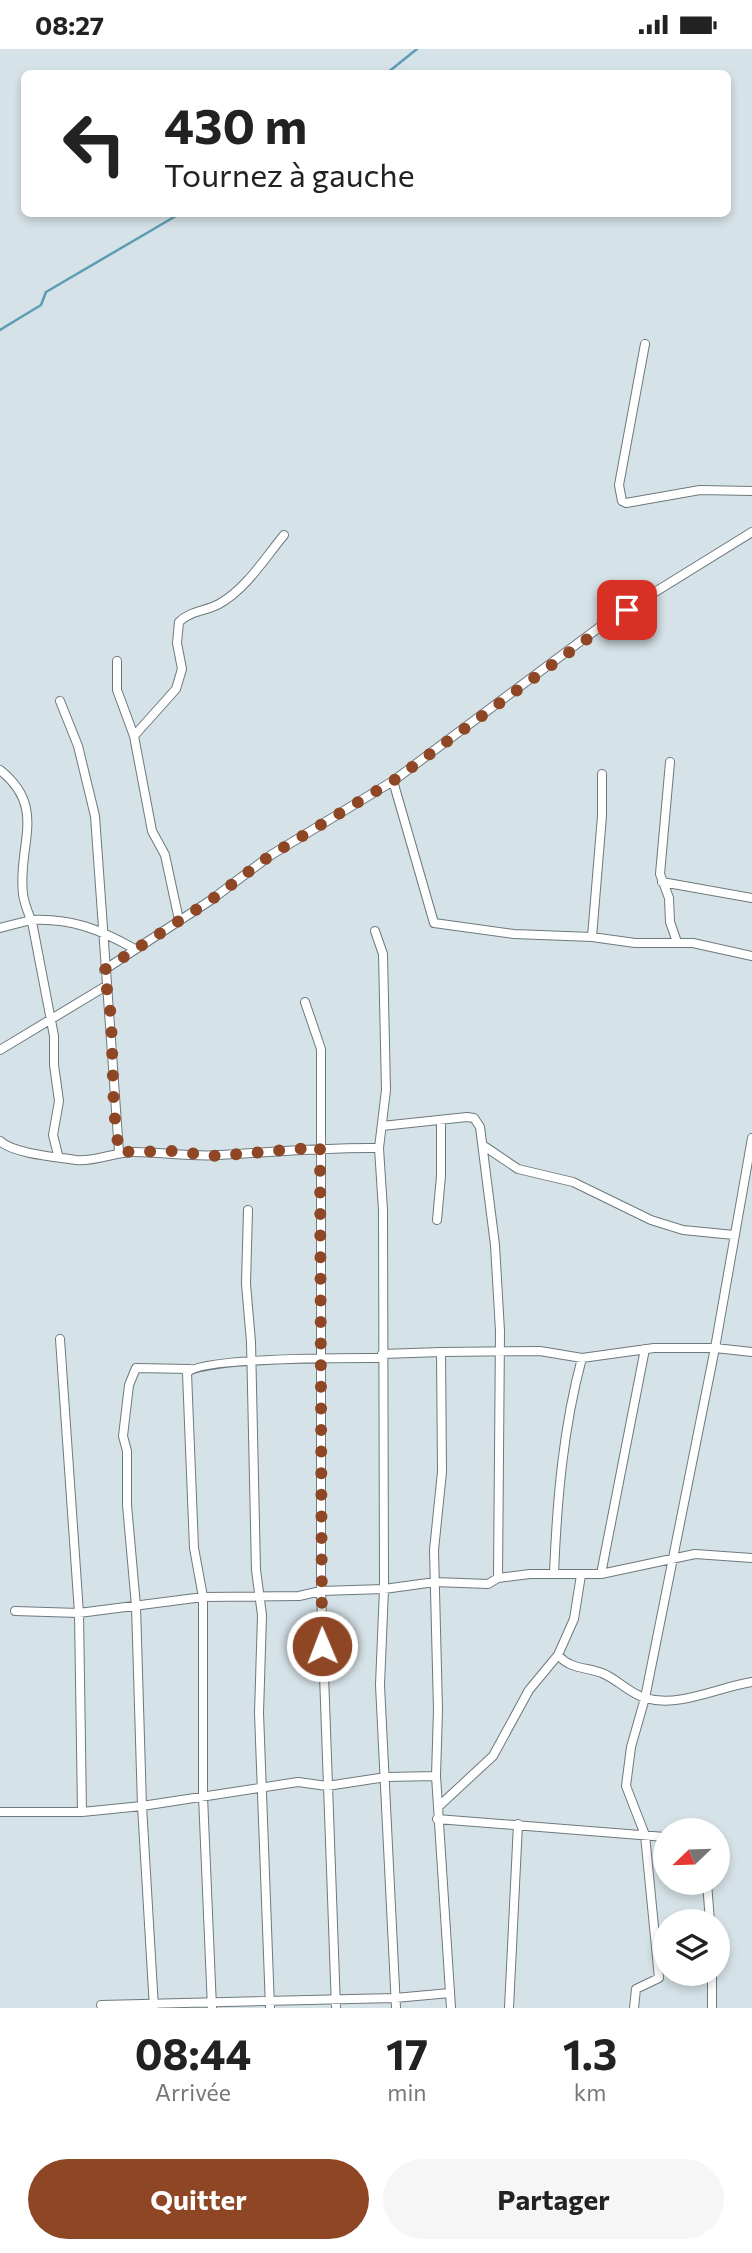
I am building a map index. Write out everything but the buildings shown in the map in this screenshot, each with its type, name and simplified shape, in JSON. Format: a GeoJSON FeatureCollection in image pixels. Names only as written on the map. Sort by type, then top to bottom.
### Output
{"type":"FeatureCollection","features":[{"type":"Feature","properties":{"kind":"street"},"geometry":{"type":"LineString","coordinates":[[645,344],[619,485],[622,501],[626,503],[700,489],[752,491]]}},
{"type":"Feature","properties":{"kind":"street"},"geometry":{"type":"LineString","coordinates":[[104,970],[271,855],[393,781],[605,623],[752,532]]}},
{"type":"Feature","properties":{"kind":"street"},"geometry":{"type":"LineString","coordinates":[[134,737],[176,689],[181,679],[178,622],[186,615],[218,604],[236,592],[284,535]]}},
{"type":"Feature","properties":{"kind":"street"},"geometry":{"type":"LineString","coordinates":[[117,661],[117,690],[134,737],[152,831],[165,855],[178,921]]}},
{"type":"Feature","properties":{"kind":"street"},"geometry":{"type":"LineString","coordinates":[[60,701],[78,746],[95,816],[119,1152]]}},
{"type":"Feature","properties":{"kind":"street"},"geometry":{"type":"LineString","coordinates":[[670,762],[660,862],[662,882],[669,898],[670,922],[677,942]]}},
{"type":"Feature","properties":{"kind":"street"},"geometry":{"type":"LineString","coordinates":[[0,770],[16,787],[25,802],[28,834],[23,893],[51,1018],[59,1101],[53,1135],[58,1155]]}},
{"type":"Feature","properties":{"kind":"street"},"geometry":{"type":"LineString","coordinates":[[592,937],[602,816],[602,774]]}},
{"type":"Feature","properties":{"kind":"street"},"geometry":{"type":"LineString","coordinates":[[393,781],[434,923],[514,934],[592,937],[635,943],[677,942],[752,956]]}},
{"type":"Feature","properties":{"kind":"street"},"geometry":{"type":"LineString","coordinates":[[662,882],[752,898]]}},
{"type":"Feature","properties":{"kind":"street"},"geometry":{"type":"LineString","coordinates":[[0,928],[31,920],[61,919],[103,931],[133,948]]}},
{"type":"Feature","properties":{"kind":"street"},"geometry":{"type":"LineString","coordinates":[[375,931],[383,954],[386,1090],[379,1148],[383,1210],[384,1589],[380,1685],[396,2008]]}},
{"type":"Feature","properties":{"kind":"street"},"geometry":{"type":"LineString","coordinates":[[0,1050],[106,986]]}},
{"type":"Feature","properties":{"kind":"street"},"geometry":{"type":"LineString","coordinates":[[305,1002],[321,1049],[321,1591],[336,2003]]}},
{"type":"Feature","properties":{"kind":"street"},"geometry":{"type":"LineString","coordinates":[[382,1126],[474,1118],[484,1146],[495,1245],[499,1353],[498,1578]]}},
{"type":"Feature","properties":{"kind":"street"},"geometry":{"type":"LineString","coordinates":[[437,1220],[441,1176],[441,1122]]}},
{"type":"Feature","properties":{"kind":"street"},"geometry":{"type":"LineString","coordinates":[[634,2008],[636,1989],[659,1978],[657,1932],[645,1835],[626,1786],[631,1747],[645,1698],[715,1348],[752,1137]]}},
{"type":"Feature","properties":{"kind":"street"},"geometry":{"type":"LineString","coordinates":[[0,1141],[16,1149],[93,1160],[119,1152],[172,1151],[216,1156],[320,1147],[379,1148]]}},
{"type":"Feature","properties":{"kind":"street"},"geometry":{"type":"LineString","coordinates":[[484,1146],[518,1169],[573,1182],[651,1220],[683,1230],[734,1235]]}},
{"type":"Feature","properties":{"kind":"street"},"geometry":{"type":"LineString","coordinates":[[248,1210],[246,1284],[251,1362],[256,1570],[261,1597],[259,1713],[270,2005]]}},
{"type":"Feature","properties":{"kind":"street"},"geometry":{"type":"LineString","coordinates":[[60,1339],[79,1613],[82,1812]]}},
{"type":"Feature","properties":{"kind":"street"},"geometry":{"type":"LineString","coordinates":[[154,2006],[142,1806],[135,1606],[127,1505],[127,1451],[123,1436],[129,1385],[136,1368],[142,1366],[190,1369],[251,1362],[441,1352],[540,1351],[582,1358],[645,1349],[715,1348],[752,1352]]}},
{"type":"Feature","properties":{"kind":"street"},"geometry":{"type":"LineString","coordinates":[[601,1574],[645,1349]]}},
{"type":"Feature","properties":{"kind":"street"},"geometry":{"type":"LineString","coordinates":[[441,1352],[442,1472],[434,1550],[438,1710],[436,1776],[451,2008]]}},
{"type":"Feature","properties":{"kind":"street"},"geometry":{"type":"LineString","coordinates":[[554,1573],[560,1480],[571,1400],[582,1358]]}},
{"type":"Feature","properties":{"kind":"street"},"geometry":{"type":"LineString","coordinates":[[190,1369],[187,1373],[194,1548],[203,1597],[203,1796],[212,2006]]}},
{"type":"Feature","properties":{"kind":"street"},"geometry":{"type":"LineString","coordinates":[[15,1611],[79,1613],[203,1597],[299,1596],[321,1591],[384,1589],[435,1582],[488,1584],[498,1578],[554,1573],[601,1574],[695,1554],[752,1558]]}},
{"type":"Feature","properties":{"kind":"street"},"geometry":{"type":"LineString","coordinates":[[438,1807],[493,1756],[529,1690],[558,1655],[574,1619],[580,1575]]}},
{"type":"Feature","properties":{"kind":"street"},"geometry":{"type":"LineString","coordinates":[[558,1655],[570,1666],[605,1674],[645,1698],[663,1700],[702,1695],[752,1682]]}},
{"type":"Feature","properties":{"kind":"street"},"geometry":{"type":"LineString","coordinates":[[0,1812],[82,1812],[142,1806],[298,1782],[327,1786],[386,1777],[436,1776]]}},
{"type":"Feature","properties":{"kind":"street"},"geometry":{"type":"LineString","coordinates":[[437,1819],[653,1836]]}},
{"type":"Feature","properties":{"kind":"street"},"geometry":{"type":"LineString","coordinates":[[509,2008],[518,1824]]}},
{"type":"Feature","properties":{"kind":"street"},"geometry":{"type":"LineString","coordinates":[[712,1986],[712,2008]]}},
{"type":"Feature","properties":{"kind":"street"},"geometry":{"type":"LineString","coordinates":[[101,2005],[336,2003],[450,1993]]}},
{"type":"Feature","properties":{"kind":"waterway"},"geometry":{"type":"LineString","coordinates":[[391,70],[417,49]]}},
{"type":"Feature","properties":{"kind":"waterway"},"geometry":{"type":"LineString","coordinates":[[0,330],[41,305],[46,292],[174,217]]}},
{"type":"Feature","properties":{"kind":"route"},"geometry":{"type":"LineString","coordinates":[[322,1646],[319,1358],[323,1253],[320,1147],[216,1156],[172,1151],[119,1152],[114,1111],[115,1070],[111,1016],[104,970],[133,948],[211,900],[271,855],[393,781],[605,623],[627,610]]}}]}
